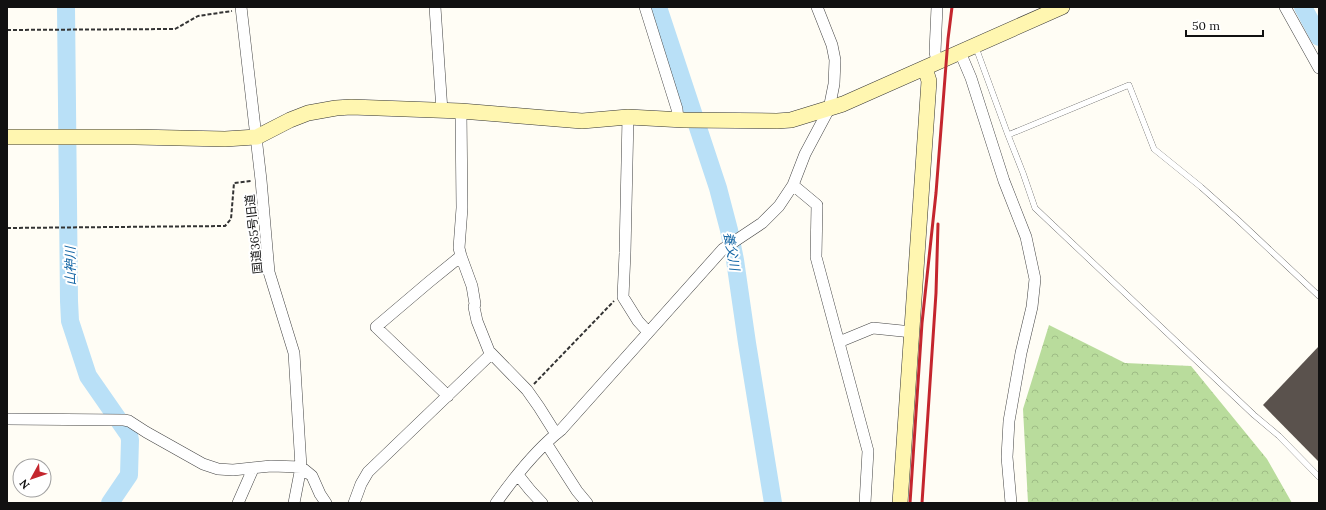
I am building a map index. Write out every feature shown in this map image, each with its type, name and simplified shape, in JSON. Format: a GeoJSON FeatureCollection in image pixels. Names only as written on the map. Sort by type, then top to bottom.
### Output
{"type":"FeatureCollection","features":[{"type":"Feature","properties":{"kind":"street"},"geometry":{"type":"LineString","coordinates":[[435,7],[442,111]]}},
{"type":"Feature","properties":{"kind":"street"},"geometry":{"type":"LineString","coordinates":[[645,7],[681,120]]}},
{"type":"Feature","properties":{"kind":"street"},"geometry":{"type":"LineString","coordinates":[[496,503],[546,443],[561,430],[723,249],[762,223],[779,206],[793,185],[805,154],[829,109],[834,84],[835,60],[832,45],[817,7]]}},
{"type":"Feature","properties":{"kind":"street"},"geometry":{"type":"LineString","coordinates":[[900,503],[931,65],[935,52],[937,7]]}},
{"type":"Feature","properties":{"kind":"street"},"geometry":{"type":"LineString","coordinates":[[7,137],[225,139],[257,137],[290,120],[308,113],[351,107],[461,111],[582,121],[628,117],[681,120],[777,122],[791,120],[829,109],[1062,7]]}},
{"type":"Feature","properties":{"kind":"street"},"geometry":{"type":"LineString","coordinates":[[1285,7],[1319,68]]}},
{"type":"Feature","properties":{"kind":"street","name":"国道365号旧道"},"geometry":{"type":"LineString","coordinates":[[241,8],[257,137],[269,272],[294,354],[301,467],[294,503]]}},
{"type":"Feature","properties":{"kind":"street"},"geometry":{"type":"LineString","coordinates":[[960,52],[971,78],[1004,181],[1026,237],[1035,279],[1032,307],[1021,353],[1009,421],[1007,457],[1011,503]]}},
{"type":"Feature","properties":{"kind":"street"},"geometry":{"type":"LineString","coordinates":[[461,111],[462,200],[460,248],[461,256],[472,286],[477,321],[489,352],[527,390],[556,434]]}},
{"type":"Feature","properties":{"kind":"street"},"geometry":{"type":"LineString","coordinates":[[628,117],[623,297],[638,321],[648,332]]}},
{"type":"Feature","properties":{"kind":"street"},"geometry":{"type":"LineString","coordinates":[[793,185],[816,204],[816,257],[868,451],[865,503]]}},
{"type":"Feature","properties":{"kind":"street"},"geometry":{"type":"LineString","coordinates":[[448,396],[376,326],[461,256]]}},
{"type":"Feature","properties":{"kind":"street"},"geometry":{"type":"LineString","coordinates":[[839,342],[873,328],[912,332]]}},
{"type":"Feature","properties":{"kind":"street"},"geometry":{"type":"LineString","coordinates":[[354,503],[361,484],[368,472],[491,354]]}},
{"type":"Feature","properties":{"kind":"street"},"geometry":{"type":"LineString","coordinates":[[7,419],[129,421],[203,464],[218,469],[253,469],[271,466],[301,467],[312,476],[326,503]]}},
{"type":"Feature","properties":{"kind":"street"},"geometry":{"type":"LineString","coordinates":[[546,443],[577,492],[587,503]]}},
{"type":"Feature","properties":{"kind":"street"},"geometry":{"type":"LineString","coordinates":[[238,503],[253,469]]}},
{"type":"Feature","properties":{"kind":"street"},"geometry":{"type":"LineString","coordinates":[[518,475],[542,503]]}},
{"type":"Feature","properties":{"kind":"lane"},"geometry":{"type":"LineString","coordinates":[[975,45],[1035,208],[1254,415],[1279,436],[1319,477]]}},
{"type":"Feature","properties":{"kind":"lane"},"geometry":{"type":"LineString","coordinates":[[1008,135],[1129,85],[1154,149],[1201,186],[1319,296]]}},
{"type":"Feature","properties":{"kind":"path"},"geometry":{"type":"LineString","coordinates":[[7,30],[175,29],[198,16],[241,8]]}},
{"type":"Feature","properties":{"kind":"path"},"geometry":{"type":"LineString","coordinates":[[7,228],[225,226],[231,218],[234,183],[261,180]]}},
{"type":"Feature","properties":{"kind":"path"},"geometry":{"type":"LineString","coordinates":[[527,390],[536,383],[614,301],[623,297]]}},
{"type":"Feature","properties":{"kind":"green space"},"geometry":{"type":"Polygon","coordinates":[[[1049,325],[1125,363],[1191,366],[1267,459],[1292,503],[1028,503],[1023,409],[1049,325]]]}},
{"type":"Feature","properties":{"kind":"building"},"geometry":{"type":"Polygon","coordinates":[[[1319,346],[1319,462],[1263,405],[1319,346]]]}},
{"type":"Feature","properties":{"kind":"waterway","name":"山神川"},"geometry":{"type":"LineString","coordinates":[[66,7],[70,321],[88,376],[129,435],[130,440],[129,475],[110,503]]}},
{"type":"Feature","properties":{"kind":"waterway","name":"養父川"},"geometry":{"type":"LineString","coordinates":[[658,7],[718,188],[729,230],[773,503]]}},
{"type":"Feature","properties":{"kind":"waterway"},"geometry":{"type":"LineString","coordinates":[[1303,7],[1319,37]]}},
{"type":"Feature","properties":{"kind":"railway"},"geometry":{"type":"LineString","coordinates":[[910,503],[922,323],[936,193],[948,39],[952,7]]}},
{"type":"Feature","properties":{"kind":"railway"},"geometry":{"type":"LineString","coordinates":[[922,503],[936,293],[938,224]]}}]}
